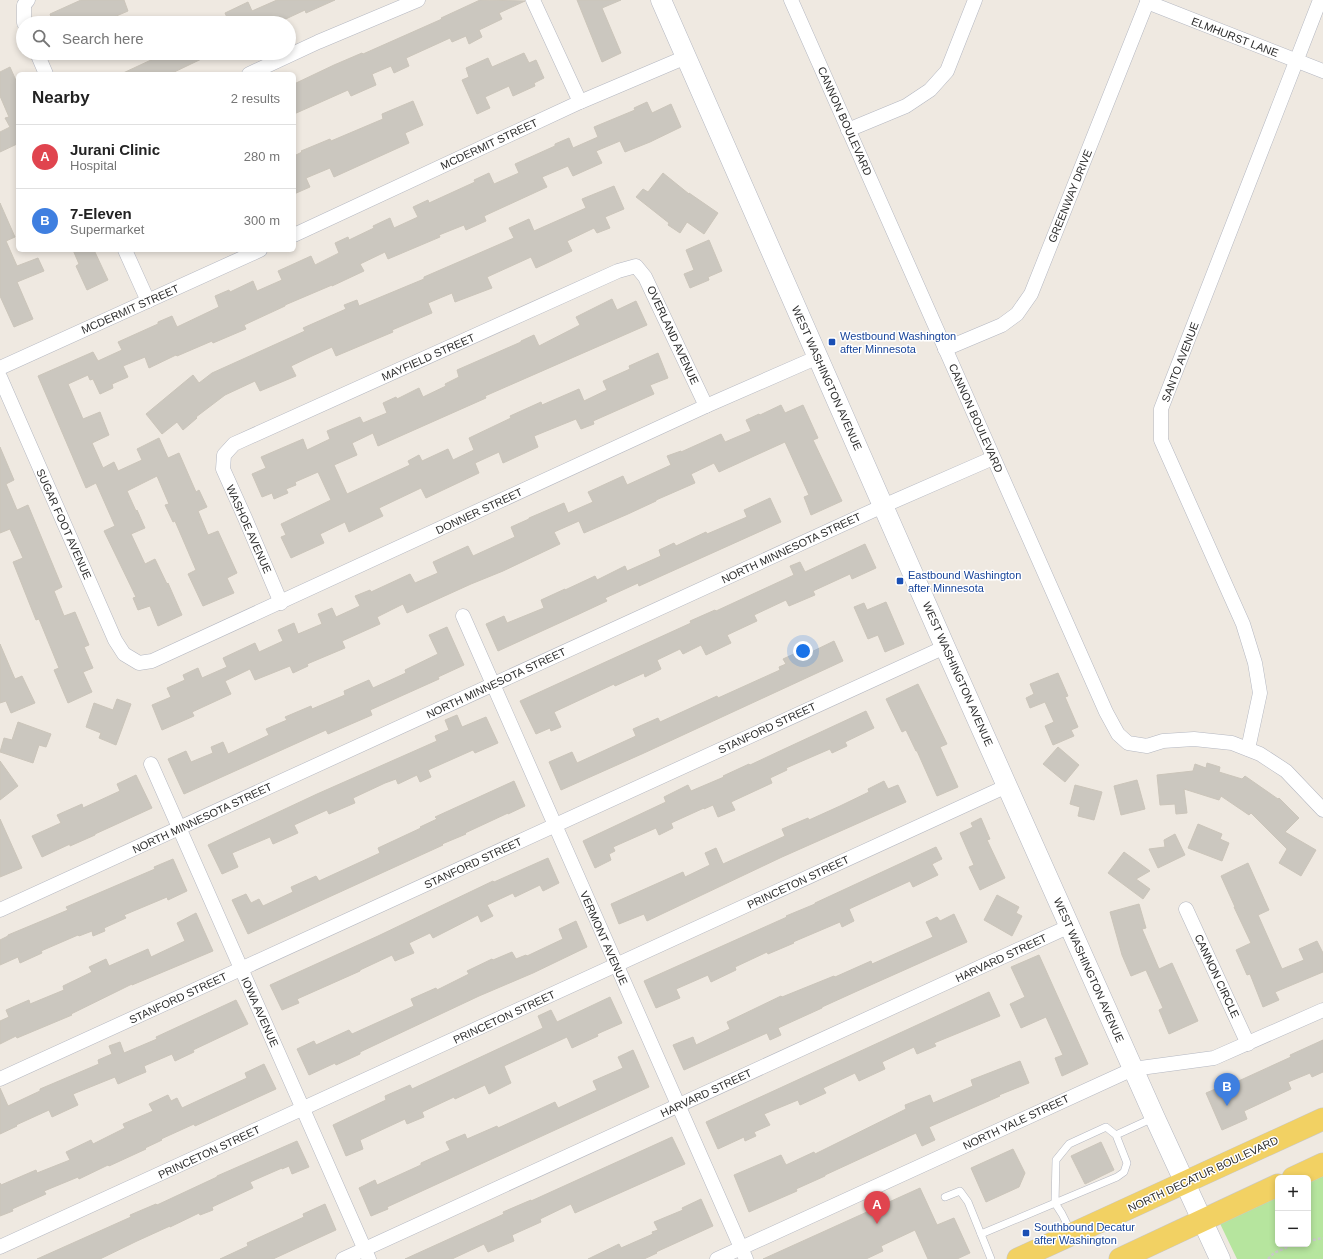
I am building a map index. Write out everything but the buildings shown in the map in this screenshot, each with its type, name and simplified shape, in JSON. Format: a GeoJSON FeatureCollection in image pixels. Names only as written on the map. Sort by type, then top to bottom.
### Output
{"type":"FeatureCollection","features":[{"type":"Feature","properties":{"kind":"main road","name":"WEST WASHINGTON AVENUE"},"geometry":{"type":"LineString","coordinates":[[661,0],[1007,786],[1155,1118],[1220,1259]]}},
{"type":"Feature","properties":{"kind":"main road","name":"NORTH DECATUR BOULEVARD"},"geometry":{"type":"LineString","coordinates":[[1018,1259],[1184,1182],[1323,1120]]}},
{"type":"Feature","properties":{"kind":"main road"},"geometry":{"type":"LineString","coordinates":[[1299,1175],[1323,1164]]}},
{"type":"Feature","properties":{"kind":"main road"},"geometry":{"type":"LineString","coordinates":[[1120,1259],[1275,1186]]}},
{"type":"Feature","properties":{"kind":"street"},"geometry":{"type":"LineString","coordinates":[[296,52],[418,0]]}},
{"type":"Feature","properties":{"kind":"street"},"geometry":{"type":"LineString","coordinates":[[533,0],[580,102]]}},
{"type":"Feature","properties":{"kind":"street","name":"CANNON BOULEVARD"},"geometry":{"type":"LineString","coordinates":[[791,0],[1106,712],[1118,734],[1128,743],[1147,746],[1163,741],[1194,739],[1232,743],[1248,749]]}},
{"type":"Feature","properties":{"kind":"street"},"geometry":{"type":"LineString","coordinates":[[848,130],[906,106],[930,90],[947,71],[975,0]]}},
{"type":"Feature","properties":{"kind":"street","name":"SANTO AVENUE"},"geometry":{"type":"LineString","coordinates":[[1248,749],[1260,693],[1255,663],[1242,624],[1161,440],[1161,409],[1320,0]]}},
{"type":"Feature","properties":{"kind":"street","name":"ELMHURST LANE"},"geometry":{"type":"LineString","coordinates":[[1147,1],[1323,71]]}},
{"type":"Feature","properties":{"kind":"street","name":"GREENWAY DRIVE"},"geometry":{"type":"LineString","coordinates":[[945,349],[1002,325],[1017,314],[1031,294],[1147,1]]}},
{"type":"Feature","properties":{"kind":"street"},"geometry":{"type":"LineString","coordinates":[[25,16],[26,2]]}},
{"type":"Feature","properties":{"kind":"street","name":"MCDERMIT STREET"},"geometry":{"type":"LineString","coordinates":[[296,234],[580,102],[686,57]]}},
{"type":"Feature","properties":{"kind":"street"},"geometry":{"type":"LineString","coordinates":[[40,60],[45,72]]}},
{"type":"Feature","properties":{"kind":"street"},"geometry":{"type":"LineString","coordinates":[[253,72],[279,60]]}},
{"type":"Feature","properties":{"kind":"street"},"geometry":{"type":"LineString","coordinates":[[126,252],[148,302]]}},
{"type":"Feature","properties":{"kind":"street","name":"MCDERMIT STREET"},"geometry":{"type":"LineString","coordinates":[[0,368],[256,252]]}},
{"type":"Feature","properties":{"kind":"street","name":"OVERLAND AVENUE"},"geometry":{"type":"LineString","coordinates":[[636,266],[645,277],[706,406]]}},
{"type":"Feature","properties":{"kind":"street","name":"MAYFIELD STREET"},"geometry":{"type":"LineString","coordinates":[[224,455],[234,444],[618,271],[636,266]]}},
{"type":"Feature","properties":{"kind":"street","name":"DONNER STREET"},"geometry":{"type":"LineString","coordinates":[[139,663],[152,662],[706,406],[818,357]]}},
{"type":"Feature","properties":{"kind":"street","name":"SUGAR FOOT AVENUE"},"geometry":{"type":"LineString","coordinates":[[0,377],[115,640],[124,654],[139,663]]}},
{"type":"Feature","properties":{"kind":"street","name":"WASHOE AVENUE"},"geometry":{"type":"LineString","coordinates":[[224,455],[223,470],[281,603]]}},
{"type":"Feature","properties":{"kind":"street","name":"NORTH MINNESOTA STREET"},"geometry":{"type":"LineString","coordinates":[[0,910],[883,506],[993,458]]}},
{"type":"Feature","properties":{"kind":"street","name":"VERMONT AVENUE"},"geometry":{"type":"LineString","coordinates":[[463,616],[744,1253]]}},
{"type":"Feature","properties":{"kind":"street","name":"STANFORD STREET"},"geometry":{"type":"LineString","coordinates":[[0,1079],[945,646]]}},
{"type":"Feature","properties":{"kind":"street"},"geometry":{"type":"LineString","coordinates":[[1248,749],[1260,754],[1286,771],[1323,810]]}},
{"type":"Feature","properties":{"kind":"street","name":"IOWA AVENUE"},"geometry":{"type":"LineString","coordinates":[[151,764],[367,1254]]}},
{"type":"Feature","properties":{"kind":"street","name":"PRINCETON STREET"},"geometry":{"type":"LineString","coordinates":[[0,1247],[1007,786]]}},
{"type":"Feature","properties":{"kind":"street","name":"CANNON CIRCLE"},"geometry":{"type":"LineString","coordinates":[[1186,909],[1248,1044]]}},
{"type":"Feature","properties":{"kind":"street","name":"HARVARD STREET"},"geometry":{"type":"LineString","coordinates":[[343,1259],[367,1254],[678,1105],[1070,926]]}},
{"type":"Feature","properties":{"kind":"street","name":"NORTH YALE STREET"},"geometry":{"type":"LineString","coordinates":[[717,1259],[744,1253],[1133,1068],[1214,1058],[1323,1010]]}},
{"type":"Feature","properties":{"kind":"lane"},"geometry":{"type":"LineString","coordinates":[[1116,1135],[1155,1118]]}},
{"type":"Feature","properties":{"kind":"lane"},"geometry":{"type":"LineString","coordinates":[[981,1234],[1055,1203],[1117,1177],[1124,1172],[1127,1163],[1116,1135],[1106,1127],[1069,1144],[1056,1160],[1055,1203],[1072,1234]]}},
{"type":"Feature","properties":{"kind":"lane"},"geometry":{"type":"LineString","coordinates":[[945,1197],[960,1191],[968,1202],[990,1259]]}},
{"type":"Feature","properties":{"kind":"path"},"geometry":{"type":"LineString","coordinates":[[1311,1240],[1323,1238]]}},
{"type":"Feature","properties":{"kind":"path"},"geometry":{"type":"LineString","coordinates":[[1268,1259],[1274,1253],[1287,1247]]}},
{"type":"Feature","properties":{"kind":"green space"},"geometry":{"type":"Polygon","coordinates":[[[1323,1158],[1323,1259],[1237,1259],[1213,1209],[1221,1201],[1275,1178],[1275,1247],[1311,1247],[1311,1175],[1283,1175],[1323,1158]]]}},
{"type":"Feature","properties":{"kind":"place","name":"Westbound Washington after Minnesota"},"geometry":{"type":"Point","coordinates":[832,342]}},
{"type":"Feature","properties":{"kind":"place","name":"Eastbound Washington after Minnesota"},"geometry":{"type":"Point","coordinates":[900,581]}},
{"type":"Feature","properties":{"kind":"place","name":"7-Eleven"},"geometry":{"type":"Point","coordinates":[1227,1106]}},
{"type":"Feature","properties":{"kind":"place","name":"Jurani Clinic"},"geometry":{"type":"Point","coordinates":[877,1224]}},
{"type":"Feature","properties":{"kind":"place","name":"Southbound Decatur after Washington"},"geometry":{"type":"Point","coordinates":[1026,1233]}}]}
